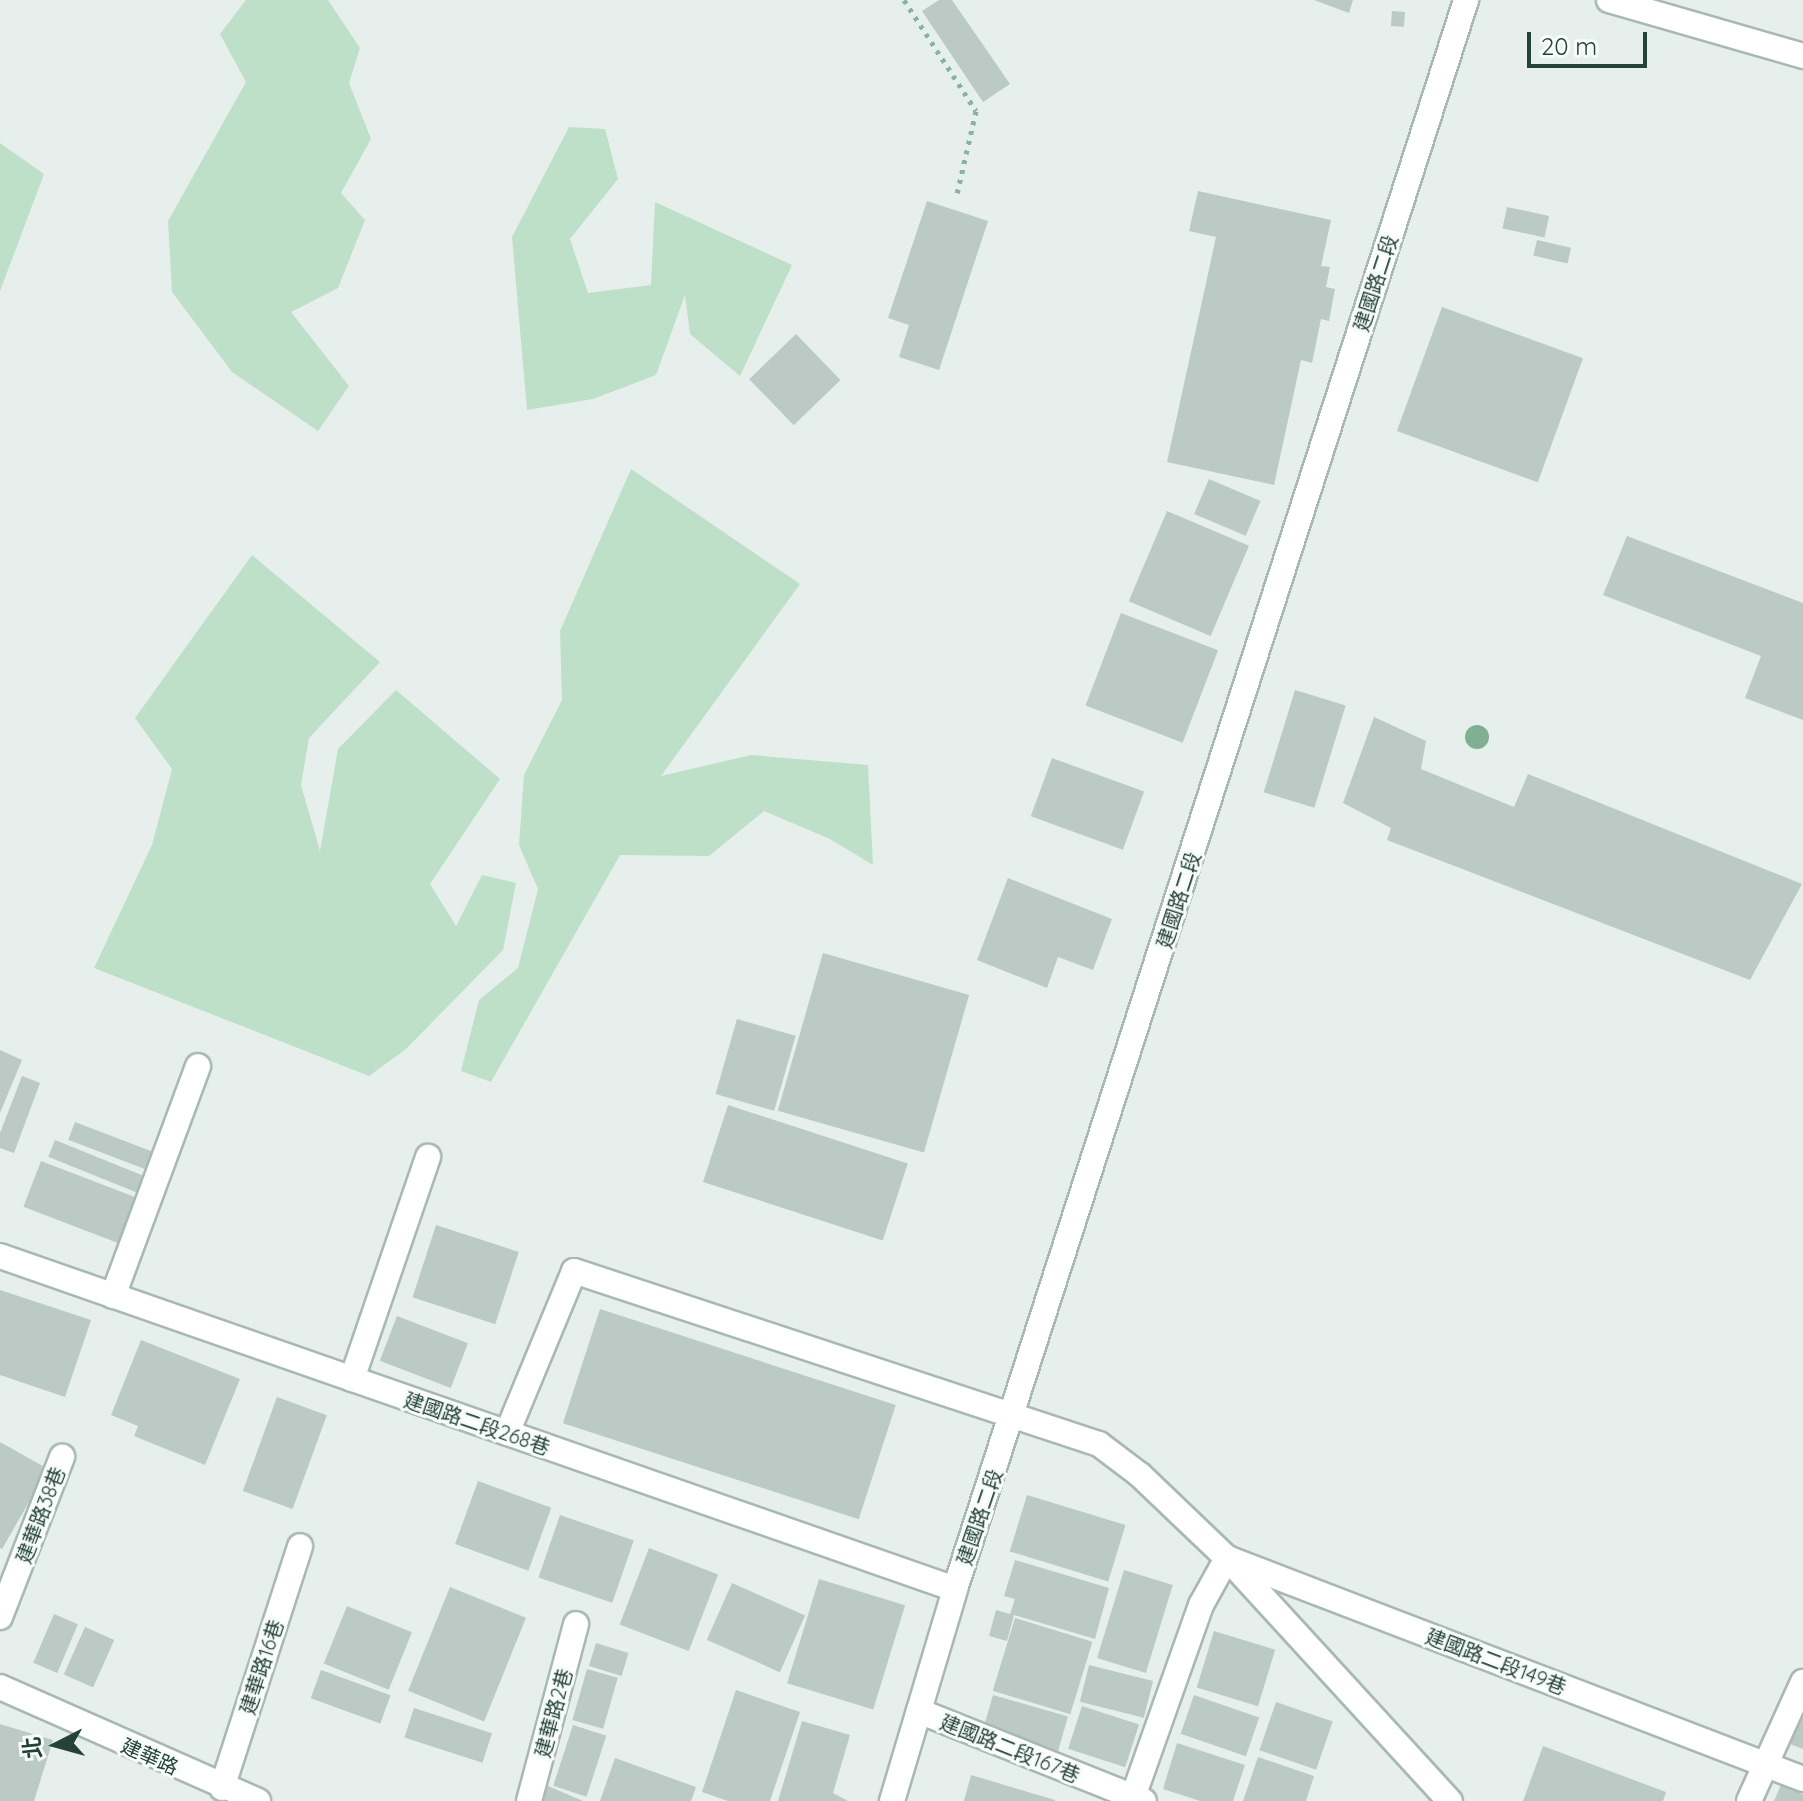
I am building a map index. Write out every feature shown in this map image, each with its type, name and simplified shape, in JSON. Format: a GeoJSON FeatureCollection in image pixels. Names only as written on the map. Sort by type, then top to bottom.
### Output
{"type":"FeatureCollection","features":[{"type":"Feature","properties":{"kind":"street","name":"建國路二段"},"geometry":{"type":"LineString","coordinates":[[892,1801],[955,1589],[1466,0]]}},
{"type":"Feature","properties":{"kind":"street"},"geometry":{"type":"LineString","coordinates":[[1609,0],[1803,56]]}},
{"type":"Feature","properties":{"kind":"street"},"geometry":{"type":"LineString","coordinates":[[113,1296],[198,1066]]}},
{"type":"Feature","properties":{"kind":"street"},"geometry":{"type":"LineString","coordinates":[[352,1379],[428,1157]]}},
{"type":"Feature","properties":{"kind":"street","name":"建國路二段268巷"},"geometry":{"type":"LineString","coordinates":[[0,1256],[955,1589]]}},
{"type":"Feature","properties":{"kind":"street"},"geometry":{"type":"LineString","coordinates":[[507,1433],[574,1271],[1099,1444],[1140,1475],[1227,1558],[1450,1801]]}},
{"type":"Feature","properties":{"kind":"street","name":"建華路38巷"},"geometry":{"type":"LineString","coordinates":[[0,1617],[62,1457]]}},
{"type":"Feature","properties":{"kind":"street","name":"建華路16巷"},"geometry":{"type":"LineString","coordinates":[[222,1788],[300,1546]]}},
{"type":"Feature","properties":{"kind":"street"},"geometry":{"type":"LineString","coordinates":[[1138,1799],[1201,1605],[1227,1558]]}},
{"type":"Feature","properties":{"kind":"street","name":"建國路二段149巷"},"geometry":{"type":"LineString","coordinates":[[1227,1558],[1803,1779]]}},
{"type":"Feature","properties":{"kind":"street","name":"建華路2巷"},"geometry":{"type":"LineString","coordinates":[[529,1801],[576,1624]]}},
{"type":"Feature","properties":{"kind":"street"},"geometry":{"type":"LineString","coordinates":[[1749,1801],[1803,1682]]}},
{"type":"Feature","properties":{"kind":"street","name":"建華路"},"geometry":{"type":"LineString","coordinates":[[0,1687],[222,1788],[258,1801]]}},
{"type":"Feature","properties":{"kind":"street","name":"建國路二段167巷"},"geometry":{"type":"LineString","coordinates":[[919,1711],[1138,1799]]}},
{"type":"Feature","properties":{"kind":"path"},"geometry":{"type":"LineString","coordinates":[[904,0],[976,111],[957,194]]}},
{"type":"Feature","properties":{"kind":"green space"},"geometry":{"type":"Polygon","coordinates":[[[246,0],[328,0],[360,48],[349,83],[371,139],[341,193],[365,220],[338,288],[291,312],[349,386],[318,431],[232,372],[172,292],[168,221],[246,82],[220,34],[246,0]]]}},
{"type":"Feature","properties":{"kind":"green space"},"geometry":{"type":"Polygon","coordinates":[[[569,127],[605,129],[618,179],[570,239],[588,293],[651,285],[655,202],[792,265],[740,376],[690,334],[685,295],[656,375],[593,399],[527,410],[512,237],[569,127]]]}},
{"type":"Feature","properties":{"kind":"green space"},"geometry":{"type":"Polygon","coordinates":[[[0,143],[44,174],[0,291],[0,143]]]}},
{"type":"Feature","properties":{"kind":"green space"},"geometry":{"type":"Polygon","coordinates":[[[631,469],[800,584],[661,776],[751,755],[868,765],[873,865],[830,839],[764,811],[709,856],[620,855],[491,1082],[461,1071],[479,1000],[518,968],[538,889],[519,845],[524,775],[562,700],[560,631],[631,469]]]}},
{"type":"Feature","properties":{"kind":"green space"},"geometry":{"type":"Polygon","coordinates":[[[252,555],[380,662],[309,738],[301,785],[320,851],[338,749],[396,690],[500,779],[430,884],[456,926],[482,875],[516,883],[503,950],[406,1049],[369,1076],[94,968],[152,845],[172,769],[135,718],[252,555]]]}},
{"type":"Feature","properties":{"kind":"building"},"geometry":{"type":"Polygon","coordinates":[[[939,0],[952,0],[1010,84],[983,102],[922,11],[939,0]]]}},
{"type":"Feature","properties":{"kind":"building"},"geometry":{"type":"Polygon","coordinates":[[[1314,0],[1353,0],[1349,13],[1314,0]]]}},
{"type":"Feature","properties":{"kind":"building"},"geometry":{"type":"Polygon","coordinates":[[[1392,11],[1405,12],[1404,27],[1391,26],[1392,11]]]}},
{"type":"Feature","properties":{"kind":"building"},"geometry":{"type":"Polygon","coordinates":[[[1198,191],[1331,220],[1321,266],[1330,267],[1326,287],[1335,289],[1329,321],[1321,319],[1312,363],[1301,360],[1274,485],[1167,462],[1216,237],[1189,231],[1198,191]]]}},
{"type":"Feature","properties":{"kind":"building"},"geometry":{"type":"Polygon","coordinates":[[[927,201],[988,221],[939,370],[899,357],[909,325],[888,318],[927,201]]]}},
{"type":"Feature","properties":{"kind":"building"},"geometry":{"type":"Polygon","coordinates":[[[1507,207],[1549,216],[1544,237],[1502,229],[1507,207]]]}},
{"type":"Feature","properties":{"kind":"building"},"geometry":{"type":"Polygon","coordinates":[[[1537,240],[1571,248],[1568,263],[1533,256],[1537,240]]]}},
{"type":"Feature","properties":{"kind":"building"},"geometry":{"type":"Polygon","coordinates":[[[1442,307],[1583,358],[1538,482],[1397,431],[1442,307]]]}},
{"type":"Feature","properties":{"kind":"building"},"geometry":{"type":"Polygon","coordinates":[[[796,334],[840,380],[794,425],[749,379],[796,334]]]}},
{"type":"Feature","properties":{"kind":"building"},"geometry":{"type":"Polygon","coordinates":[[[1209,479],[1261,501],[1246,536],[1194,514],[1209,479]]]}},
{"type":"Feature","properties":{"kind":"building"},"geometry":{"type":"Polygon","coordinates":[[[1167,511],[1249,546],[1211,636],[1129,601],[1167,511]]]}},
{"type":"Feature","properties":{"kind":"building"},"geometry":{"type":"Polygon","coordinates":[[[1627,536],[1803,603],[1803,720],[1745,698],[1761,656],[1603,595],[1627,536]]]}},
{"type":"Feature","properties":{"kind":"building"},"geometry":{"type":"Polygon","coordinates":[[[1121,613],[1218,650],[1183,743],[1086,705],[1121,613]]]}},
{"type":"Feature","properties":{"kind":"building"},"geometry":{"type":"Polygon","coordinates":[[[1295,690],[1346,705],[1314,808],[1264,792],[1295,690]]]}},
{"type":"Feature","properties":{"kind":"building"},"geometry":{"type":"Polygon","coordinates":[[[1374,717],[1426,741],[1421,769],[1514,807],[1528,774],[1802,884],[1750,980],[1387,840],[1391,828],[1343,803],[1374,717]]]}},
{"type":"Feature","properties":{"kind":"building"},"geometry":{"type":"Polygon","coordinates":[[[1052,758],[1144,792],[1123,850],[1031,816],[1052,758]]]}},
{"type":"Feature","properties":{"kind":"building"},"geometry":{"type":"Polygon","coordinates":[[[1008,878],[1112,919],[1093,970],[1058,957],[1047,988],[977,960],[1008,878]]]}},
{"type":"Feature","properties":{"kind":"building"},"geometry":{"type":"Polygon","coordinates":[[[823,953],[969,995],[924,1153],[778,1111],[823,953]]]}},
{"type":"Feature","properties":{"kind":"building"},"geometry":{"type":"Polygon","coordinates":[[[737,1019],[796,1036],[774,1111],[716,1094],[737,1019]]]}},
{"type":"Feature","properties":{"kind":"building"},"geometry":{"type":"Polygon","coordinates":[[[0,1050],[22,1060],[0,1113],[0,1050]]]}},
{"type":"Feature","properties":{"kind":"building"},"geometry":{"type":"Polygon","coordinates":[[[22,1076],[40,1083],[14,1153],[0,1148],[0,1133],[22,1076]]]}},
{"type":"Feature","properties":{"kind":"building"},"geometry":{"type":"Polygon","coordinates":[[[728,1105],[908,1163],[883,1240],[703,1182],[728,1105]]]}},
{"type":"Feature","properties":{"kind":"building"},"geometry":{"type":"Polygon","coordinates":[[[75,1122],[153,1152],[147,1170],[68,1140],[75,1122]]]}},
{"type":"Feature","properties":{"kind":"building"},"geometry":{"type":"Polygon","coordinates":[[[55,1140],[146,1177],[139,1193],[48,1157],[55,1140]]]}},
{"type":"Feature","properties":{"kind":"building"},"geometry":{"type":"Polygon","coordinates":[[[41,1161],[138,1198],[121,1244],[23,1207],[41,1161]]]}},
{"type":"Feature","properties":{"kind":"building"},"geometry":{"type":"Polygon","coordinates":[[[436,1225],[519,1252],[495,1324],[413,1297],[436,1225]]]}},
{"type":"Feature","properties":{"kind":"building"},"geometry":{"type":"Polygon","coordinates":[[[0,1290],[91,1320],[65,1397],[0,1375],[0,1290]]]}},
{"type":"Feature","properties":{"kind":"building"},"geometry":{"type":"Polygon","coordinates":[[[600,1309],[896,1405],[859,1519],[563,1423],[600,1309]]]}},
{"type":"Feature","properties":{"kind":"building"},"geometry":{"type":"Polygon","coordinates":[[[397,1316],[468,1343],[451,1388],[380,1361],[397,1316]]]}},
{"type":"Feature","properties":{"kind":"building"},"geometry":{"type":"Polygon","coordinates":[[[141,1340],[240,1379],[205,1465],[134,1436],[138,1426],[111,1415],[141,1340]]]}},
{"type":"Feature","properties":{"kind":"building"},"geometry":{"type":"Polygon","coordinates":[[[277,1397],[327,1415],[293,1509],[243,1491],[277,1397]]]}},
{"type":"Feature","properties":{"kind":"building"},"geometry":{"type":"Polygon","coordinates":[[[0,1442],[48,1469],[2,1549],[0,1548],[0,1442]]]}},
{"type":"Feature","properties":{"kind":"building"},"geometry":{"type":"Polygon","coordinates":[[[478,1481],[551,1508],[528,1571],[455,1544],[478,1481]]]}},
{"type":"Feature","properties":{"kind":"building"},"geometry":{"type":"Polygon","coordinates":[[[1027,1495],[1125,1525],[1108,1582],[1010,1551],[1027,1495]]]}},
{"type":"Feature","properties":{"kind":"building"},"geometry":{"type":"Polygon","coordinates":[[[560,1515],[634,1540],[612,1603],[539,1577],[560,1515]]]}},
{"type":"Feature","properties":{"kind":"building"},"geometry":{"type":"Polygon","coordinates":[[[649,1548],[718,1575],[689,1651],[620,1625],[649,1548]]]}},
{"type":"Feature","properties":{"kind":"building"},"geometry":{"type":"Polygon","coordinates":[[[1015,1560],[1109,1588],[1095,1639],[1014,1615],[1007,1641],[989,1636],[996,1610],[1010,1614],[1015,1599],[1004,1596],[1015,1560]]]}},
{"type":"Feature","properties":{"kind":"building"},"geometry":{"type":"Polygon","coordinates":[[[1124,1570],[1173,1585],[1146,1673],[1097,1658],[1124,1570]]]}},
{"type":"Feature","properties":{"kind":"building"},"geometry":{"type":"Polygon","coordinates":[[[819,1579],[905,1605],[873,1710],[787,1683],[819,1579]]]}},
{"type":"Feature","properties":{"kind":"building"},"geometry":{"type":"Polygon","coordinates":[[[732,1583],[805,1616],[780,1672],[707,1640],[732,1583]]]}},
{"type":"Feature","properties":{"kind":"building"},"geometry":{"type":"Polygon","coordinates":[[[450,1587],[526,1618],[484,1722],[408,1691],[450,1587]]]}},
{"type":"Feature","properties":{"kind":"building"},"geometry":{"type":"Polygon","coordinates":[[[347,1606],[412,1632],[389,1690],[324,1663],[347,1606]]]}},
{"type":"Feature","properties":{"kind":"building"},"geometry":{"type":"Polygon","coordinates":[[[54,1614],[78,1624],[57,1673],[33,1663],[54,1614]]]}},
{"type":"Feature","properties":{"kind":"building"},"geometry":{"type":"Polygon","coordinates":[[[1015,1618],[1092,1642],[1070,1714],[993,1691],[1015,1618]]]}},
{"type":"Feature","properties":{"kind":"building"},"geometry":{"type":"Polygon","coordinates":[[[85,1627],[114,1640],[93,1688],[64,1675],[85,1627]]]}},
{"type":"Feature","properties":{"kind":"building"},"geometry":{"type":"Polygon","coordinates":[[[1214,1631],[1275,1650],[1258,1706],[1197,1687],[1214,1631]]]}},
{"type":"Feature","properties":{"kind":"building"},"geometry":{"type":"Polygon","coordinates":[[[596,1643],[629,1653],[621,1676],[589,1666],[596,1643]]]}},
{"type":"Feature","properties":{"kind":"building"},"geometry":{"type":"Polygon","coordinates":[[[1089,1665],[1153,1681],[1144,1718],[1080,1702],[1089,1665]]]}},
{"type":"Feature","properties":{"kind":"building"},"geometry":{"type":"Polygon","coordinates":[[[587,1669],[618,1678],[603,1729],[572,1720],[587,1669]]]}},
{"type":"Feature","properties":{"kind":"building"},"geometry":{"type":"Polygon","coordinates":[[[321,1670],[391,1695],[380,1724],[311,1698],[321,1670]]]}},
{"type":"Feature","properties":{"kind":"building"},"geometry":{"type":"Polygon","coordinates":[[[736,1690],[800,1712],[770,1801],[728,1801],[702,1792],[736,1690]]]}},
{"type":"Feature","properties":{"kind":"building"},"geometry":{"type":"Polygon","coordinates":[[[993,1695],[1068,1716],[1058,1753],[983,1732],[993,1695]]]}},
{"type":"Feature","properties":{"kind":"building"},"geometry":{"type":"Polygon","coordinates":[[[1194,1695],[1259,1717],[1246,1756],[1181,1734],[1194,1695]]]}},
{"type":"Feature","properties":{"kind":"building"},"geometry":{"type":"Polygon","coordinates":[[[1276,1702],[1333,1722],[1316,1770],[1259,1750],[1276,1702]]]}},
{"type":"Feature","properties":{"kind":"building"},"geometry":{"type":"Polygon","coordinates":[[[1082,1706],[1139,1725],[1125,1767],[1068,1749],[1082,1706]]]}},
{"type":"Feature","properties":{"kind":"building"},"geometry":{"type":"Polygon","coordinates":[[[414,1708],[492,1733],[482,1763],[404,1737],[414,1708]]]}},
{"type":"Feature","properties":{"kind":"building"},"geometry":{"type":"Polygon","coordinates":[[[1803,1717],[1803,1749],[1790,1744],[1803,1717]]]}},
{"type":"Feature","properties":{"kind":"building"},"geometry":{"type":"Polygon","coordinates":[[[802,1721],[850,1735],[833,1793],[848,1801],[778,1801],[802,1721]]]}},
{"type":"Feature","properties":{"kind":"building"},"geometry":{"type":"Polygon","coordinates":[[[0,1724],[53,1740],[34,1801],[0,1801],[0,1724]]]}},
{"type":"Feature","properties":{"kind":"building"},"geometry":{"type":"Polygon","coordinates":[[[573,1725],[606,1736],[587,1797],[553,1786],[573,1725]]]}},
{"type":"Feature","properties":{"kind":"building"},"geometry":{"type":"Polygon","coordinates":[[[1177,1743],[1245,1765],[1233,1801],[1200,1801],[1163,1789],[1177,1743]]]}},
{"type":"Feature","properties":{"kind":"building"},"geometry":{"type":"Polygon","coordinates":[[[1543,1746],[1666,1792],[1663,1801],[1523,1801],[1543,1746]]]}},
{"type":"Feature","properties":{"kind":"building"},"geometry":{"type":"Polygon","coordinates":[[[1258,1757],[1314,1776],[1306,1801],[1243,1801],[1258,1757]]]}},
{"type":"Feature","properties":{"kind":"building"},"geometry":{"type":"Polygon","coordinates":[[[615,1758],[696,1787],[691,1801],[600,1801],[615,1758]]]}},
{"type":"Feature","properties":{"kind":"building"},"geometry":{"type":"Polygon","coordinates":[[[971,1775],[1055,1800],[1055,1801],[964,1801],[971,1775]]]}},
{"type":"Feature","properties":{"kind":"building"},"geometry":{"type":"Polygon","coordinates":[[[1781,1785],[1803,1794],[1803,1801],[1774,1801],[1781,1785]]]}},
{"type":"Feature","properties":{"kind":"building"},"geometry":{"type":"Polygon","coordinates":[[[548,1786],[583,1801],[541,1801],[548,1786]]]}}]}
